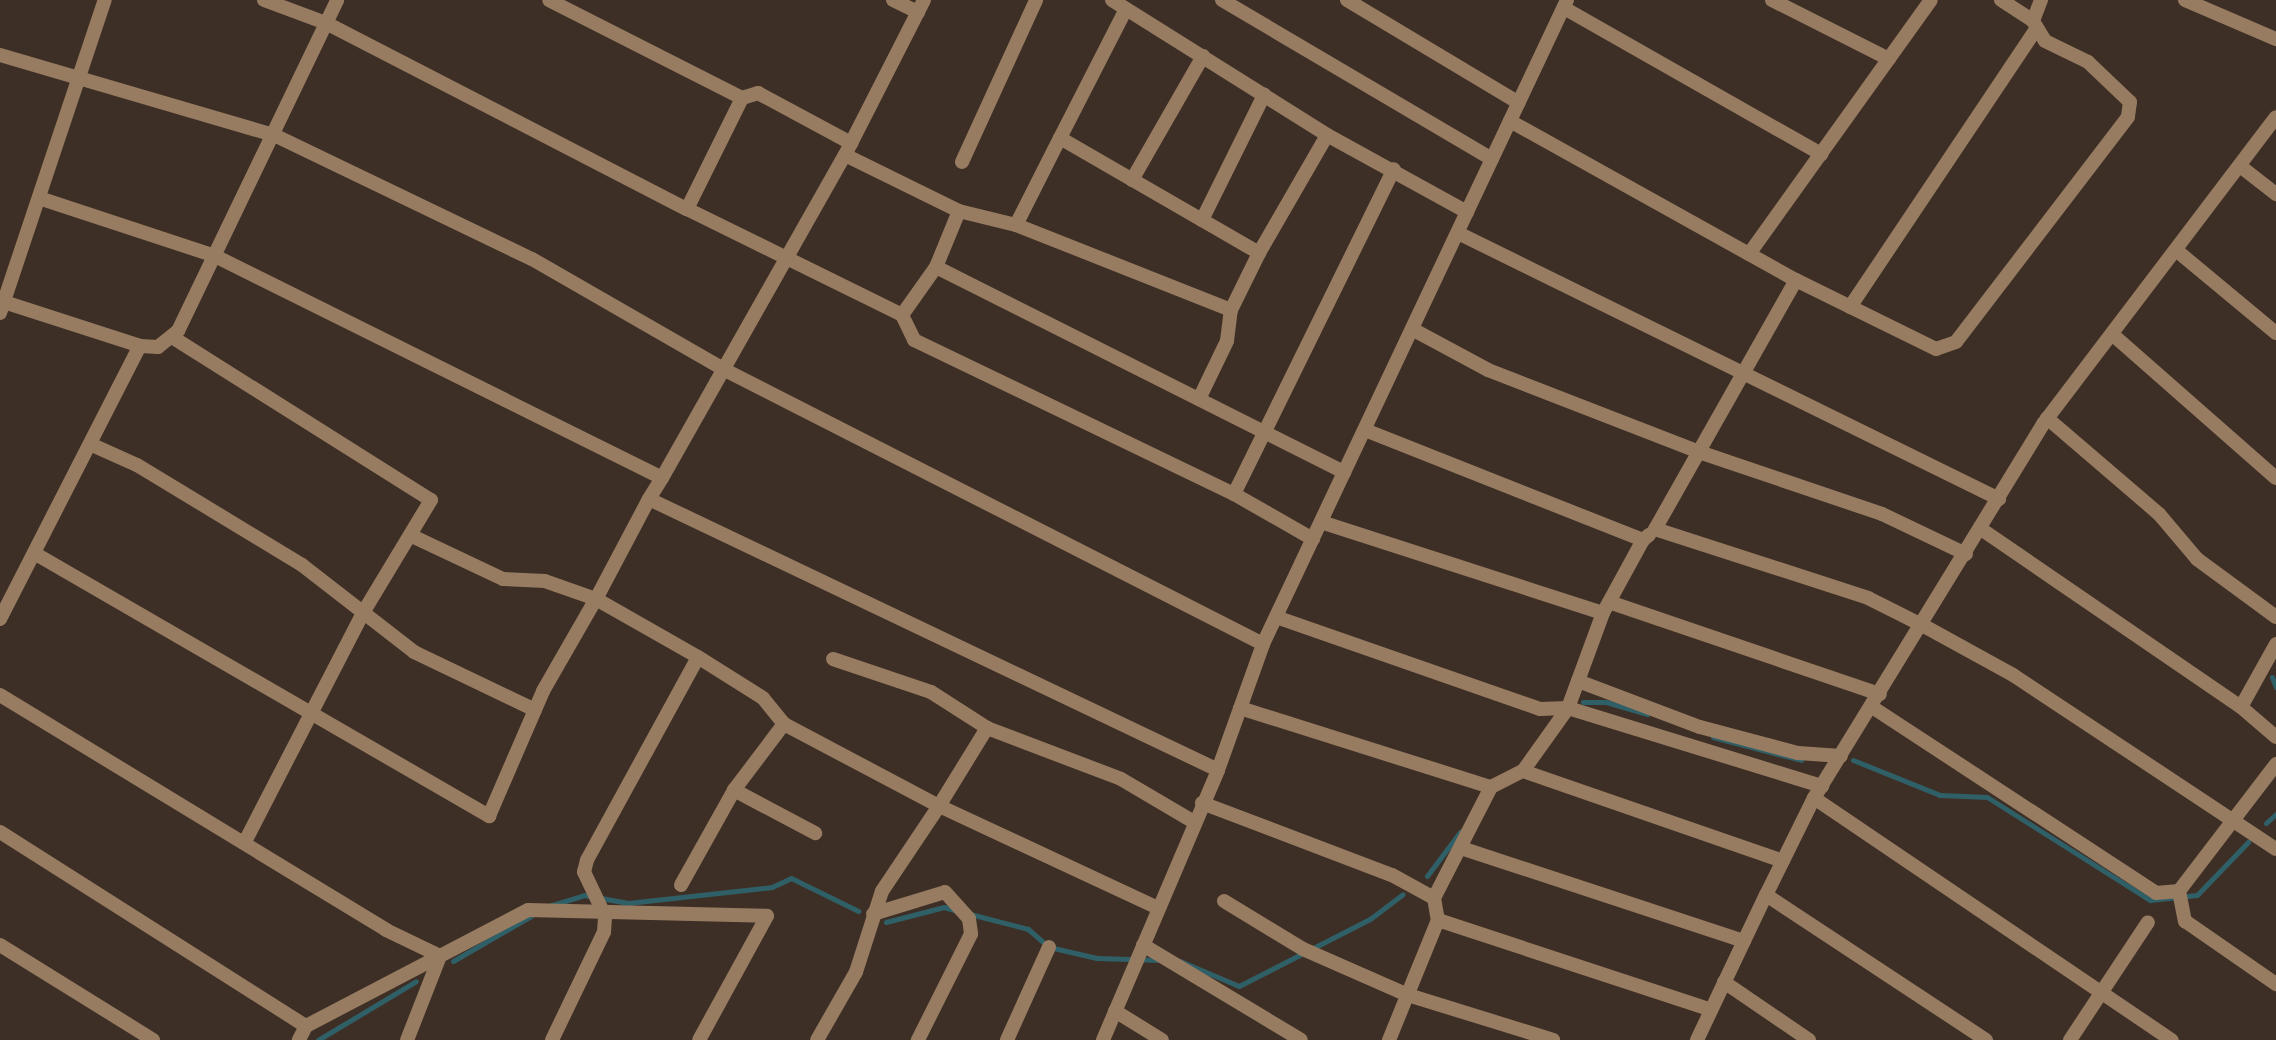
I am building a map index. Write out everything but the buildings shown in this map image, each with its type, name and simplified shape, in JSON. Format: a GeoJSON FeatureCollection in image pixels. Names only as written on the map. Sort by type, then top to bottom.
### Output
{"type":"FeatureCollection","features":[{"type":"Feature","properties":{"kind":"street"},"geometry":{"type":"LineString","coordinates":[[105,0],[2,307],[140,346],[158,346],[172,337],[215,256],[337,0]]}},
{"type":"Feature","properties":{"kind":"street"},"geometry":{"type":"LineString","coordinates":[[264,0],[326,23],[687,209],[902,315],[914,340],[1234,494],[1313,539]]}},
{"type":"Feature","properties":{"kind":"street"},"geometry":{"type":"LineString","coordinates":[[549,0],[742,98],[758,93],[848,149],[960,211],[1016,225],[1231,310]]}},
{"type":"Feature","properties":{"kind":"street"},"geometry":{"type":"LineString","coordinates":[[34,553],[310,716],[489,816],[536,710],[649,499],[848,149],[921,6],[892,0]]}},
{"type":"Feature","properties":{"kind":"street"},"geometry":{"type":"LineString","coordinates":[[962,162],[1036,0]]}},
{"type":"Feature","properties":{"kind":"street"},"geometry":{"type":"LineString","coordinates":[[1112,0],[1326,135],[1467,212]]}},
{"type":"Feature","properties":{"kind":"street"},"geometry":{"type":"LineString","coordinates":[[1222,0],[1492,159]]}},
{"type":"Feature","properties":{"kind":"street"},"geometry":{"type":"LineString","coordinates":[[1347,0],[1519,103]]}},
{"type":"Feature","properties":{"kind":"street"},"geometry":{"type":"LineString","coordinates":[[1772,0],[1889,59]]}},
{"type":"Feature","properties":{"kind":"street"},"geometry":{"type":"LineString","coordinates":[[1749,254],[1931,0]]}},
{"type":"Feature","properties":{"kind":"street"},"geometry":{"type":"LineString","coordinates":[[1510,121],[1796,280],[1936,349],[1956,342],[2128,117],[2130,102],[2088,62],[2045,41],[2035,24],[2001,0]]}},
{"type":"Feature","properties":{"kind":"street"},"geometry":{"type":"LineString","coordinates":[[1850,307],[2035,24],[2041,0]]}},
{"type":"Feature","properties":{"kind":"street"},"geometry":{"type":"LineString","coordinates":[[2185,0],[2276,39]]}},
{"type":"Feature","properties":{"kind":"street"},"geometry":{"type":"LineString","coordinates":[[1103,1040],[1133,968],[1146,950],[1158,908],[1218,770],[1263,644],[1565,4],[1821,154]]}},
{"type":"Feature","properties":{"kind":"street"},"geometry":{"type":"LineString","coordinates":[[1016,225],[1126,9]]}},
{"type":"Feature","properties":{"kind":"street"},"geometry":{"type":"LineString","coordinates":[[0,55],[274,135],[532,259],[723,369],[1263,644]]}},
{"type":"Feature","properties":{"kind":"street"},"geometry":{"type":"LineString","coordinates":[[1132,180],[1203,56]]}},
{"type":"Feature","properties":{"kind":"street"},"geometry":{"type":"LineString","coordinates":[[1202,220],[1264,95]]}},
{"type":"Feature","properties":{"kind":"street"},"geometry":{"type":"LineString","coordinates":[[687,209],[742,98]]}},
{"type":"Feature","properties":{"kind":"street"},"geometry":{"type":"LineString","coordinates":[[1697,1040],[1818,792],[1924,626],[2047,418],[2276,117]]}},
{"type":"Feature","properties":{"kind":"street"},"geometry":{"type":"LineString","coordinates":[[1199,399],[1227,341],[1231,310],[1259,254],[1326,135]]}},
{"type":"Feature","properties":{"kind":"street"},"geometry":{"type":"LineString","coordinates":[[1060,138],[1259,254]]}},
{"type":"Feature","properties":{"kind":"street"},"geometry":{"type":"LineString","coordinates":[[2240,166],[2276,194]]}},
{"type":"Feature","properties":{"kind":"street"},"geometry":{"type":"LineString","coordinates":[[1234,494],[1262,431],[1317,333],[1394,170]]}},
{"type":"Feature","properties":{"kind":"street"},"geometry":{"type":"LineString","coordinates":[[39,198],[215,256],[662,478]]}},
{"type":"Feature","properties":{"kind":"street"},"geometry":{"type":"LineString","coordinates":[[902,315],[936,267],[960,211]]}},
{"type":"Feature","properties":{"kind":"street"},"geometry":{"type":"LineString","coordinates":[[1458,233],[1741,377],[1998,499]]}},
{"type":"Feature","properties":{"kind":"street"},"geometry":{"type":"LineString","coordinates":[[2176,250],[2276,333]]}},
{"type":"Feature","properties":{"kind":"street"},"geometry":{"type":"LineString","coordinates":[[936,267],[1344,472]]}},
{"type":"Feature","properties":{"kind":"street"},"geometry":{"type":"LineString","coordinates":[[1240,708],[1490,786],[1523,771],[1572,697],[1606,607],[1643,540],[1655,529],[1796,280]]}},
{"type":"Feature","properties":{"kind":"street"},"geometry":{"type":"LineString","coordinates":[[1412,329],[1488,370],[1699,453],[1882,514],[1966,554]]}},
{"type":"Feature","properties":{"kind":"street"},"geometry":{"type":"LineString","coordinates":[[2112,334],[2276,478]]}},
{"type":"Feature","properties":{"kind":"street"},"geometry":{"type":"LineString","coordinates":[[172,337],[431,500],[412,536],[364,611],[244,843]]}},
{"type":"Feature","properties":{"kind":"street"},"geometry":{"type":"LineString","coordinates":[[0,619],[140,346]]}},
{"type":"Feature","properties":{"kind":"street"},"geometry":{"type":"LineString","coordinates":[[2047,418],[2159,514],[2197,559],[2276,617]]}},
{"type":"Feature","properties":{"kind":"street"},"geometry":{"type":"LineString","coordinates":[[1365,430],[1643,540]]}},
{"type":"Feature","properties":{"kind":"street"},"geometry":{"type":"LineString","coordinates":[[90,444],[196,500],[364,611],[414,652],[536,710]]}},
{"type":"Feature","properties":{"kind":"street"},"geometry":{"type":"LineString","coordinates":[[649,499],[1218,770]]}},
{"type":"Feature","properties":{"kind":"street"},"geometry":{"type":"LineString","coordinates":[[1321,522],[1606,607],[1880,694]]}},
{"type":"Feature","properties":{"kind":"street"},"geometry":{"type":"LineString","coordinates":[[1655,529],[1856,594],[1924,626],[2013,675],[2276,849]]}},
{"type":"Feature","properties":{"kind":"street"},"geometry":{"type":"LineString","coordinates":[[1981,529],[2241,707],[2276,737]]}},
{"type":"Feature","properties":{"kind":"street"},"geometry":{"type":"LineString","coordinates":[[412,536],[503,579],[545,581],[596,599],[698,657],[763,698],[784,724],[1056,865],[1158,908]]}},
{"type":"Feature","properties":{"kind":"street"},"geometry":{"type":"LineString","coordinates":[[1276,617],[1540,709],[1572,697],[1798,753],[1841,756]]}},
{"type":"Feature","properties":{"kind":"street"},"geometry":{"type":"LineString","coordinates":[[2241,707],[2276,644]]}},
{"type":"Feature","properties":{"kind":"street"},"geometry":{"type":"LineString","coordinates":[[552,1040],[604,932],[605,916],[586,878],[587,860],[698,657]]}},
{"type":"Feature","properties":{"kind":"street"},"geometry":{"type":"LineString","coordinates":[[833,659],[919,687],[987,728],[1121,779],[1194,822]]}},
{"type":"Feature","properties":{"kind":"street"},"geometry":{"type":"LineString","coordinates":[[0,695],[244,843],[440,956]]}},
{"type":"Feature","properties":{"kind":"street"},"geometry":{"type":"LineString","coordinates":[[1572,697],[1818,792],[2172,1040]]}},
{"type":"Feature","properties":{"kind":"street"},"geometry":{"type":"LineString","coordinates":[[1872,707],[2156,892],[2179,891]]}},
{"type":"Feature","properties":{"kind":"street"},"geometry":{"type":"LineString","coordinates":[[681,885],[734,790],[784,724]]}},
{"type":"Feature","properties":{"kind":"street"},"geometry":{"type":"LineString","coordinates":[[817,1040],[856,972],[873,914],[987,728]]}},
{"type":"Feature","properties":{"kind":"street"},"geometry":{"type":"LineString","coordinates":[[2276,764],[2231,818],[2179,891],[2185,920],[2276,984]]}},
{"type":"Feature","properties":{"kind":"street"},"geometry":{"type":"LineString","coordinates":[[1523,771],[1783,861]]}},
{"type":"Feature","properties":{"kind":"street"},"geometry":{"type":"LineString","coordinates":[[1389,1040],[1438,920],[1434,898],[1490,786]]}},
{"type":"Feature","properties":{"kind":"street"},"geometry":{"type":"LineString","coordinates":[[734,790],[815,833]]}},
{"type":"Feature","properties":{"kind":"street"},"geometry":{"type":"LineString","coordinates":[[1202,803],[1392,875],[1434,898]]}},
{"type":"Feature","properties":{"kind":"street"},"geometry":{"type":"LineString","coordinates":[[0,832],[306,1026]]}},
{"type":"Feature","properties":{"kind":"street"},"geometry":{"type":"LineString","coordinates":[[1461,848],[1744,942]]}},
{"type":"Feature","properties":{"kind":"street"},"geometry":{"type":"LineString","coordinates":[[873,914],[945,892],[969,919],[971,934],[918,1040]]}},
{"type":"Feature","properties":{"kind":"street"},"geometry":{"type":"LineString","coordinates":[[1766,895],[1986,1040]]}},
{"type":"Feature","properties":{"kind":"street"},"geometry":{"type":"LineString","coordinates":[[1224,901],[1303,949],[1408,995],[1553,1040]]}},
{"type":"Feature","properties":{"kind":"street"},"geometry":{"type":"LineString","coordinates":[[299,1040],[306,1026],[528,910],[605,916],[767,916],[699,1040]]}},
{"type":"Feature","properties":{"kind":"street"},"geometry":{"type":"LineString","coordinates":[[1438,920],[1711,1010]]}},
{"type":"Feature","properties":{"kind":"street"},"geometry":{"type":"LineString","coordinates":[[2070,1040],[2148,922]]}},
{"type":"Feature","properties":{"kind":"street"},"geometry":{"type":"LineString","coordinates":[[0,945],[153,1040]]}},
{"type":"Feature","properties":{"kind":"street"},"geometry":{"type":"LineString","coordinates":[[1007,1040],[1049,947]]}},
{"type":"Feature","properties":{"kind":"street"},"geometry":{"type":"LineString","coordinates":[[1146,950],[1301,1040]]}},
{"type":"Feature","properties":{"kind":"street"},"geometry":{"type":"LineString","coordinates":[[407,1040],[440,956]]}},
{"type":"Feature","properties":{"kind":"street"},"geometry":{"type":"LineString","coordinates":[[1724,982],[1809,1040]]}},
{"type":"Feature","properties":{"kind":"street"},"geometry":{"type":"LineString","coordinates":[[1115,1011],[1162,1040]]}},
{"type":"Feature","properties":{"kind":"waterway"},"geometry":{"type":"LineString","coordinates":[[2272,677],[2276,687]]}},
{"type":"Feature","properties":{"kind":"waterway"},"geometry":{"type":"LineString","coordinates":[[1583,702],[1606,702],[1647,714]]}},
{"type":"Feature","properties":{"kind":"waterway"},"geometry":{"type":"LineString","coordinates":[[1713,737],[1801,760]]}},
{"type":"Feature","properties":{"kind":"waterway"},"geometry":{"type":"LineString","coordinates":[[1853,760],[1940,795],[1987,797],[2150,900],[2197,895],[2248,842]]}},
{"type":"Feature","properties":{"kind":"waterway"},"geometry":{"type":"LineString","coordinates":[[2266,823],[2276,814]]}},
{"type":"Feature","properties":{"kind":"waterway"},"geometry":{"type":"LineString","coordinates":[[1427,876],[1460,832]]}},
{"type":"Feature","properties":{"kind":"waterway"},"geometry":{"type":"LineString","coordinates":[[549,906],[584,895],[628,903],[772,887],[791,878],[858,911]]}},
{"type":"Feature","properties":{"kind":"waterway"},"geometry":{"type":"LineString","coordinates":[[1180,961],[1239,986],[1370,919],[1403,894]]}},
{"type":"Feature","properties":{"kind":"waterway"},"geometry":{"type":"LineString","coordinates":[[886,922],[944,907],[957,911]]}},
{"type":"Feature","properties":{"kind":"waterway"},"geometry":{"type":"LineString","coordinates":[[970,914],[1028,929],[1049,947],[1097,958],[1160,960]]}},
{"type":"Feature","properties":{"kind":"waterway"},"geometry":{"type":"LineString","coordinates":[[453,961],[531,916]]}},
{"type":"Feature","properties":{"kind":"waterway"},"geometry":{"type":"LineString","coordinates":[[318,1040],[416,981]]}}]}
